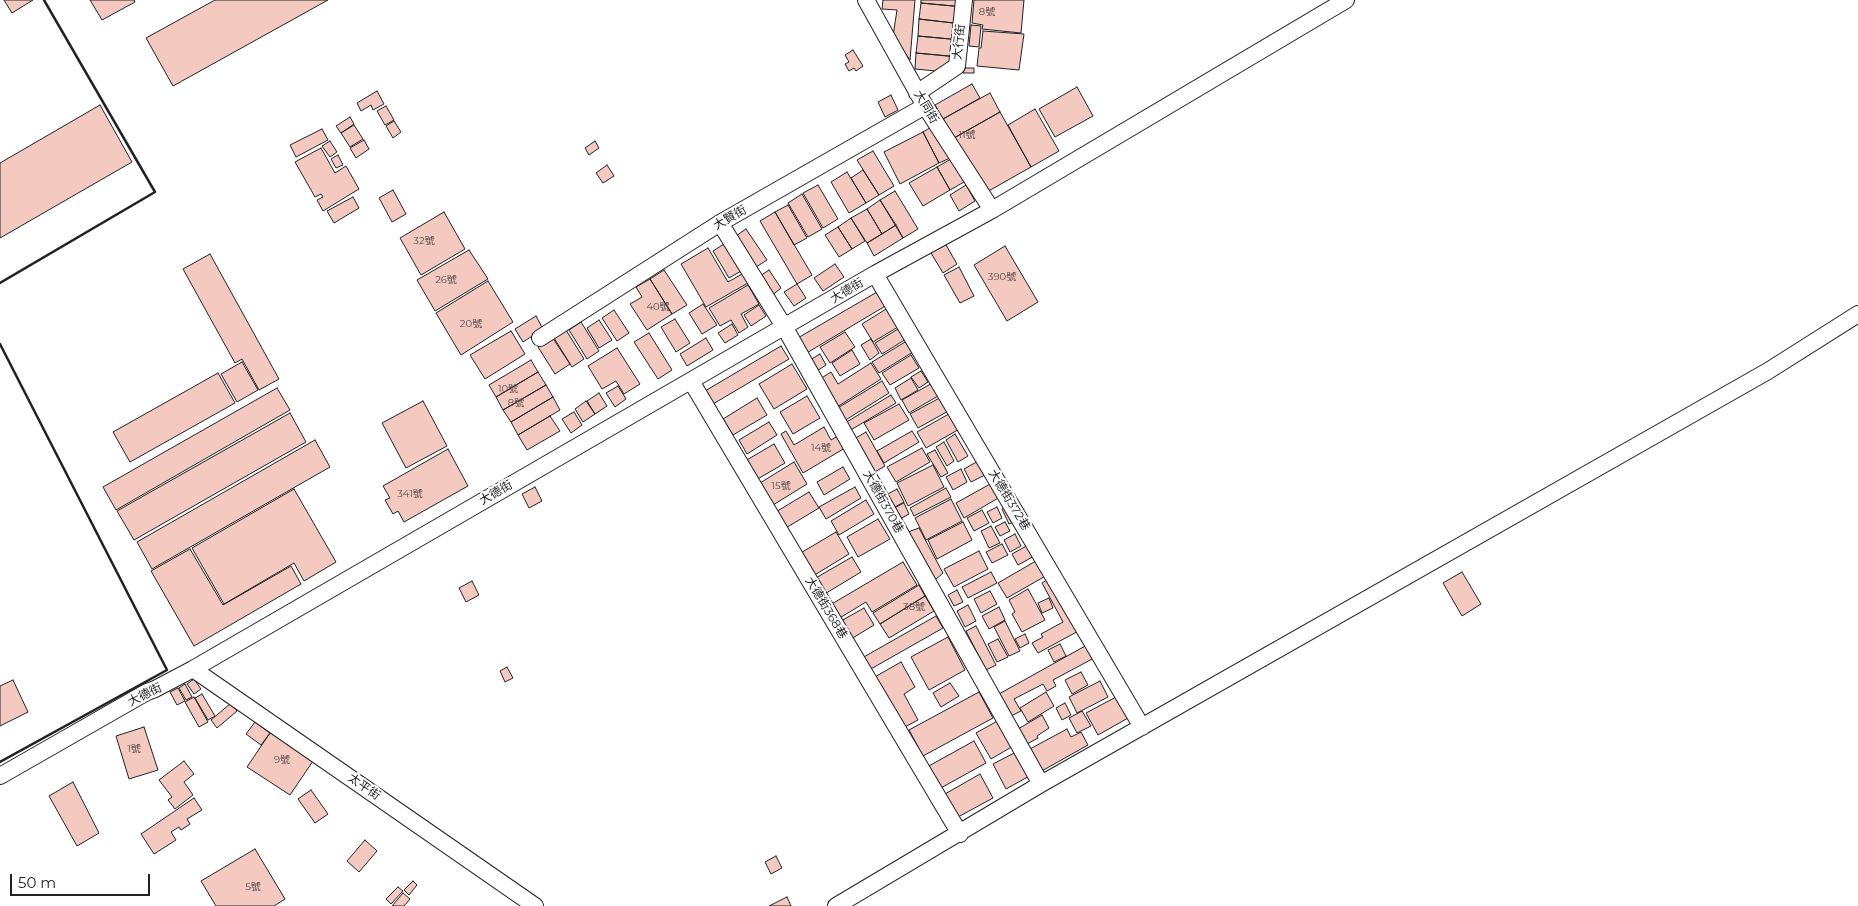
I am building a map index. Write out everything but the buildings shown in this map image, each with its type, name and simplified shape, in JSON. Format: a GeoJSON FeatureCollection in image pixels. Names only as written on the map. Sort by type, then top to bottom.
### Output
{"type":"FeatureCollection","features":[{"type":"Feature","properties":{"kind":"street","name":"大行街"},"geometry":{"type":"LineString","coordinates":[[921,100],[957,66],[964,0]]}},
{"type":"Feature","properties":{"kind":"street","name":"大德街"},"geometry":{"type":"LineString","coordinates":[[0,776],[147,692],[155,690],[193,669],[785,328],[875,274],[992,210],[1346,0]]}},
{"type":"Feature","properties":{"kind":"street","name":"大同街"},"geometry":{"type":"LineString","coordinates":[[870,3],[921,100],[992,210]]}},
{"type":"Feature","properties":{"kind":"street","name":"大賢街"},"geometry":{"type":"LineString","coordinates":[[540,338],[720,223],[921,100]]}},
{"type":"Feature","properties":{"kind":"street","name":"大德街370巷"},"geometry":{"type":"LineString","coordinates":[[720,223],[785,328],[1041,784]]}},
{"type":"Feature","properties":{"kind":"street","name":"大德街372巷"},"geometry":{"type":"LineString","coordinates":[[875,274],[1142,727]]}},
{"type":"Feature","properties":{"kind":"street"},"geometry":{"type":"LineString","coordinates":[[836,906],[960,834],[1041,784],[1768,371],[1858,314]]}},
{"type":"Feature","properties":{"kind":"street","name":"大德街368巷"},"geometry":{"type":"LineString","coordinates":[[691,382],[960,834]]}},
{"type":"Feature","properties":{"kind":"street","name":"太平街"},"geometry":{"type":"LineString","coordinates":[[193,669],[535,906]]}},
{"type":"Feature","properties":{"kind":"wall"},"geometry":{"type":"LineString","coordinates":[[0,283],[155,192],[44,0]]}},
{"type":"Feature","properties":{"kind":"wall"},"geometry":{"type":"LineString","coordinates":[[0,344],[167,670],[0,762]]}}]}
